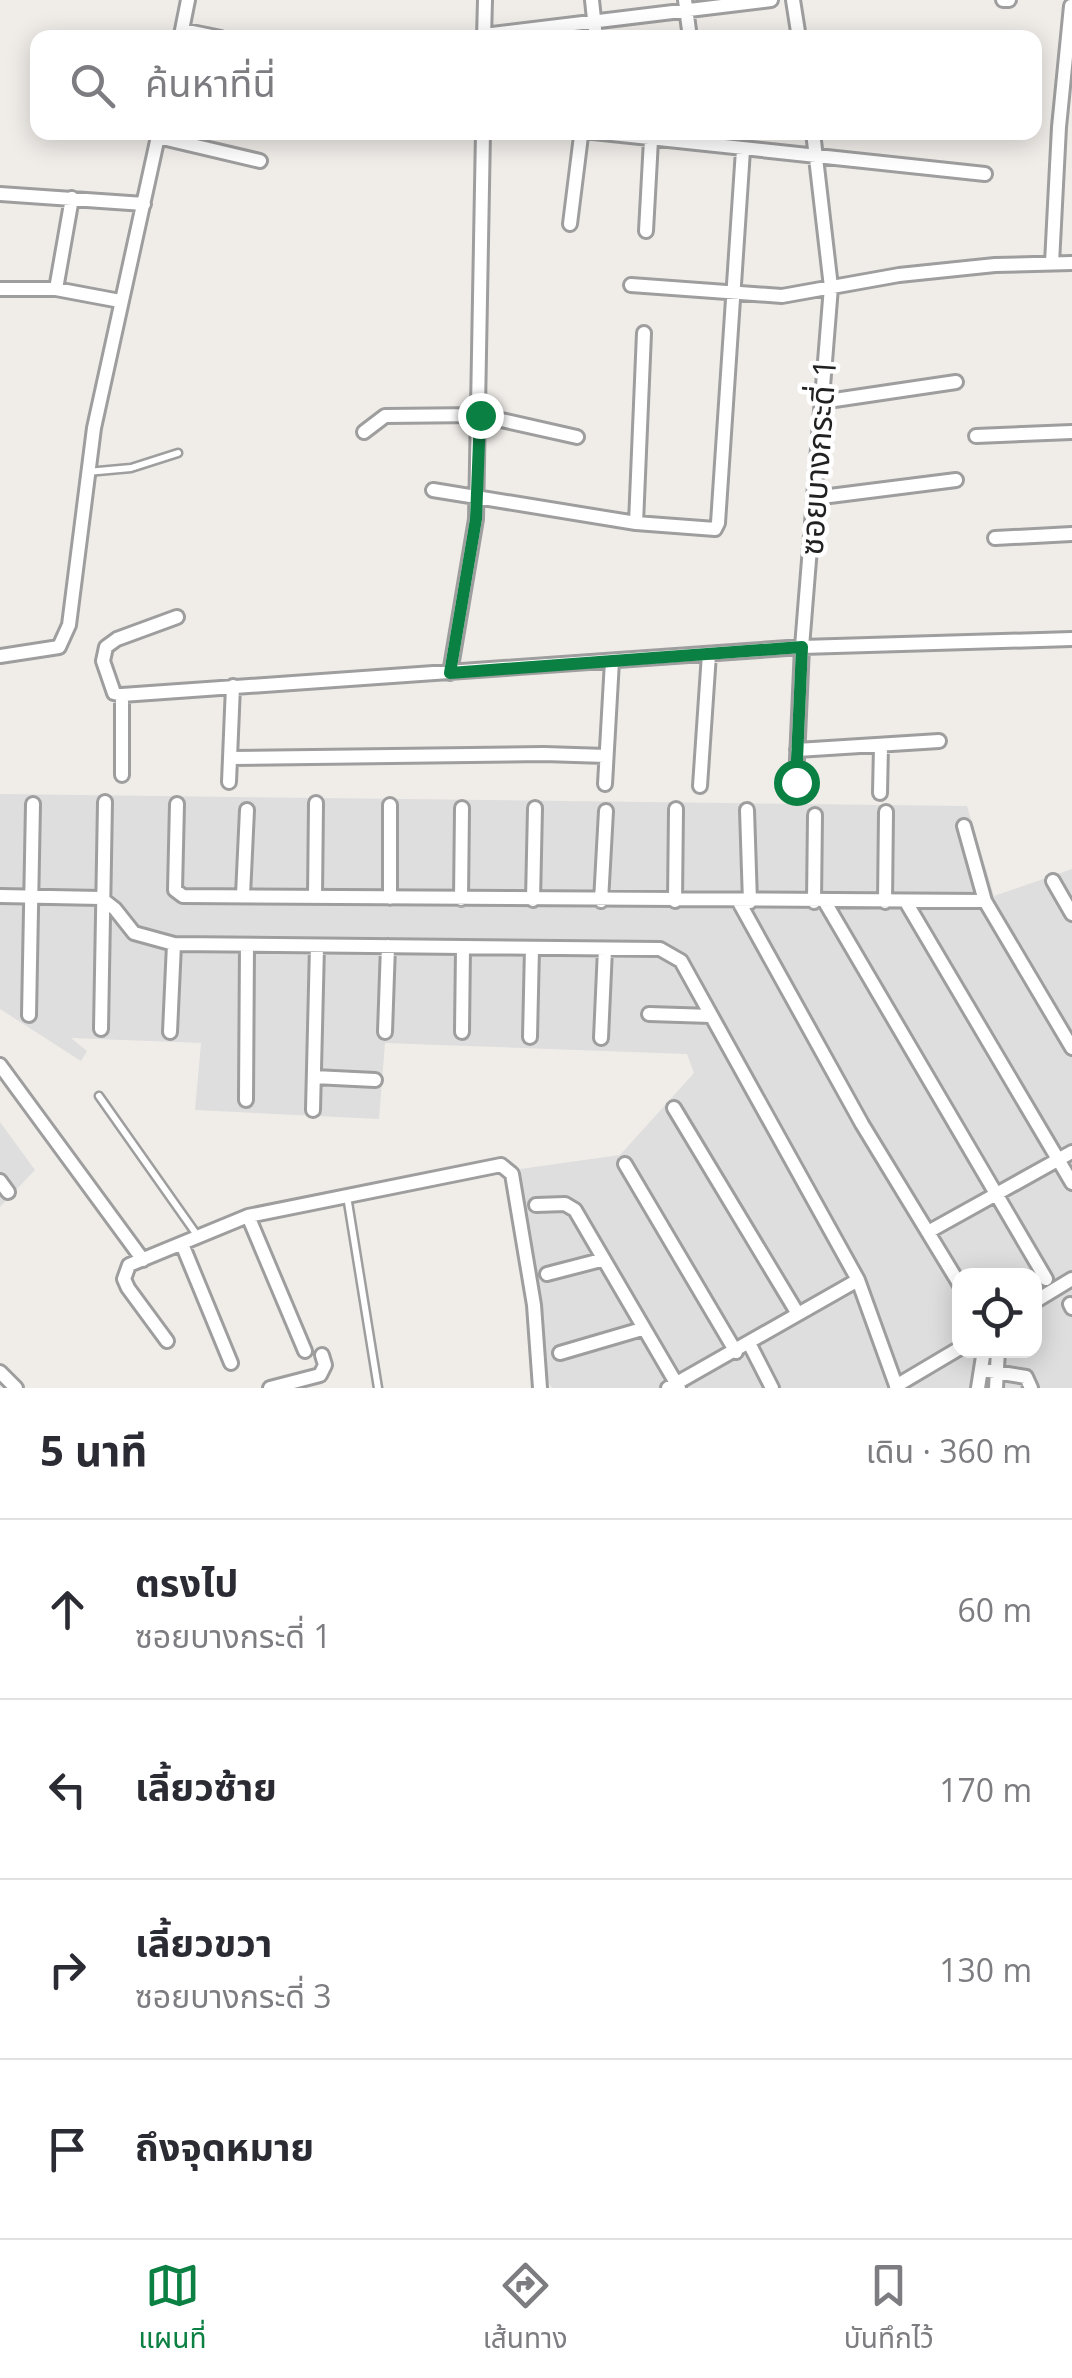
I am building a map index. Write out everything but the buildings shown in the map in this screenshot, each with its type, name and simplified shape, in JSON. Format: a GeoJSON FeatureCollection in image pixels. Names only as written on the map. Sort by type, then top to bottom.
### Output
{"type":"FeatureCollection","features":[{"type":"Feature","properties":{"kind":"street"},"geometry":{"type":"LineString","coordinates":[[182,30],[188,0]]}},
{"type":"Feature","properties":{"kind":"street"},"geometry":{"type":"LineString","coordinates":[[484,30],[485,0]]}},
{"type":"Feature","properties":{"kind":"street"},"geometry":{"type":"LineString","coordinates":[[592,0],[595,30]]}},
{"type":"Feature","properties":{"kind":"street"},"geometry":{"type":"LineString","coordinates":[[599,30],[686,6],[771,0]]}},
{"type":"Feature","properties":{"kind":"street"},"geometry":{"type":"LineString","coordinates":[[793,0],[798,30]]}},
{"type":"Feature","properties":{"kind":"street"},"geometry":{"type":"LineString","coordinates":[[1052,264],[1058,127],[1072,6]]}},
{"type":"Feature","properties":{"kind":"street"},"geometry":{"type":"LineString","coordinates":[[0,656],[59,648],[66,636],[87,472],[120,301],[158,140]]}},
{"type":"Feature","properties":{"kind":"street"},"geometry":{"type":"LineString","coordinates":[[179,140],[260,160]]}},
{"type":"Feature","properties":{"kind":"street"},"geometry":{"type":"LineString","coordinates":[[450,673],[477,498],[483,140]]}},
{"type":"Feature","properties":{"kind":"street"},"geometry":{"type":"LineString","coordinates":[[570,224],[580,140]]}},
{"type":"Feature","properties":{"kind":"street"},"geometry":{"type":"LineString","coordinates":[[646,231],[651,140],[985,174]]}},
{"type":"Feature","properties":{"kind":"street","name":"ซอยบางกระดี่ 1"},"geometry":{"type":"LineString","coordinates":[[796,782],[802,647],[831,287],[814,140]]}},
{"type":"Feature","properties":{"kind":"street"},"geometry":{"type":"LineString","coordinates":[[433,490],[636,523],[715,530],[743,150]]}},
{"type":"Feature","properties":{"kind":"street"},"geometry":{"type":"LineString","coordinates":[[0,194],[144,204]]}},
{"type":"Feature","properties":{"kind":"street"},"geometry":{"type":"LineString","coordinates":[[56,289],[72,198]]}},
{"type":"Feature","properties":{"kind":"street"},"geometry":{"type":"LineString","coordinates":[[631,285],[782,296],[899,274],[1072,263]]}},
{"type":"Feature","properties":{"kind":"street"},"geometry":{"type":"LineString","coordinates":[[0,289],[56,289],[120,301]]}},
{"type":"Feature","properties":{"kind":"street"},"geometry":{"type":"LineString","coordinates":[[636,523],[644,333]]}},
{"type":"Feature","properties":{"kind":"street"},"geometry":{"type":"LineString","coordinates":[[820,402],[956,382]]}},
{"type":"Feature","properties":{"kind":"street"},"geometry":{"type":"LineString","coordinates":[[364,432],[386,416],[480,415],[577,437]]}},
{"type":"Feature","properties":{"kind":"street"},"geometry":{"type":"LineString","coordinates":[[976,436],[1072,432]]}},
{"type":"Feature","properties":{"kind":"street"},"geometry":{"type":"LineString","coordinates":[[814,498],[956,480]]}},
{"type":"Feature","properties":{"kind":"street"},"geometry":{"type":"LineString","coordinates":[[995,538],[1072,534]]}},
{"type":"Feature","properties":{"kind":"street"},"geometry":{"type":"LineString","coordinates":[[177,617],[117,639],[106,647],[103,661],[114,693],[802,647],[1072,639]]}},
{"type":"Feature","properties":{"kind":"street"},"geometry":{"type":"LineString","coordinates":[[700,786],[709,654]]}},
{"type":"Feature","properties":{"kind":"street"},"geometry":{"type":"LineString","coordinates":[[605,784],[612,661]]}},
{"type":"Feature","properties":{"kind":"street"},"geometry":{"type":"LineString","coordinates":[[228,782],[232,686]]}},
{"type":"Feature","properties":{"kind":"street"},"geometry":{"type":"LineString","coordinates":[[122,695],[122,775]]}},
{"type":"Feature","properties":{"kind":"street"},"geometry":{"type":"LineString","coordinates":[[797,750],[939,742]]}},
{"type":"Feature","properties":{"kind":"street"},"geometry":{"type":"LineString","coordinates":[[880,793],[881,746]]}},
{"type":"Feature","properties":{"kind":"street"},"geometry":{"type":"LineString","coordinates":[[230,758],[606,756]]}},
{"type":"Feature","properties":{"kind":"street"},"geometry":{"type":"LineString","coordinates":[[101,1029],[104,802]]}},
{"type":"Feature","properties":{"kind":"street"},"geometry":{"type":"LineString","coordinates":[[29,1015],[34,804]]}},
{"type":"Feature","properties":{"kind":"street"},"geometry":{"type":"LineString","coordinates":[[177,804],[176,893],[183,896],[986,902]]}},
{"type":"Feature","properties":{"kind":"street"},"geometry":{"type":"LineString","coordinates":[[316,804],[316,898]]}},
{"type":"Feature","properties":{"kind":"street"},"geometry":{"type":"LineString","coordinates":[[390,805],[390,898]]}},
{"type":"Feature","properties":{"kind":"street"},"geometry":{"type":"LineString","coordinates":[[461,899],[462,808]]}},
{"type":"Feature","properties":{"kind":"street"},"geometry":{"type":"LineString","coordinates":[[533,900],[535,808]]}},
{"type":"Feature","properties":{"kind":"street"},"geometry":{"type":"LineString","coordinates":[[675,901],[676,809]]}},
{"type":"Feature","properties":{"kind":"street"},"geometry":{"type":"LineString","coordinates":[[243,895],[246,810]]}},
{"type":"Feature","properties":{"kind":"street"},"geometry":{"type":"LineString","coordinates":[[747,810],[744,902],[862,1124],[952,1271]]}},
{"type":"Feature","properties":{"kind":"street"},"geometry":{"type":"LineString","coordinates":[[601,900],[606,811]]}},
{"type":"Feature","properties":{"kind":"street"},"geometry":{"type":"LineString","coordinates":[[885,902],[886,812]]}},
{"type":"Feature","properties":{"kind":"street"},"geometry":{"type":"LineString","coordinates":[[814,815],[819,902],[1046,1279]]}},
{"type":"Feature","properties":{"kind":"street"},"geometry":{"type":"LineString","coordinates":[[964,826],[986,902],[1072,1048]]}},
{"type":"Feature","properties":{"kind":"street"},"geometry":{"type":"LineString","coordinates":[[1054,881],[1072,914]]}},
{"type":"Feature","properties":{"kind":"street"},"geometry":{"type":"LineString","coordinates":[[0,896],[101,898],[134,933],[174,944],[671,953],[682,961],[858,1280],[897,1387],[952,1353]]}},
{"type":"Feature","properties":{"kind":"street"},"geometry":{"type":"LineString","coordinates":[[906,902],[1072,1183]]}},
{"type":"Feature","properties":{"kind":"street"},"geometry":{"type":"LineString","coordinates":[[170,1032],[174,944]]}},
{"type":"Feature","properties":{"kind":"street"},"geometry":{"type":"LineString","coordinates":[[246,944],[246,1100]]}},
{"type":"Feature","properties":{"kind":"street"},"geometry":{"type":"LineString","coordinates":[[313,1110],[317,946]]}},
{"type":"Feature","properties":{"kind":"street"},"geometry":{"type":"LineString","coordinates":[[385,1032],[388,946]]}},
{"type":"Feature","properties":{"kind":"street"},"geometry":{"type":"LineString","coordinates":[[462,1032],[463,948]]}},
{"type":"Feature","properties":{"kind":"street"},"geometry":{"type":"LineString","coordinates":[[530,1037],[532,948]]}},
{"type":"Feature","properties":{"kind":"street"},"geometry":{"type":"LineString","coordinates":[[602,1038],[604,949]]}},
{"type":"Feature","properties":{"kind":"street"},"geometry":{"type":"LineString","coordinates":[[649,1014],[711,1016]]}},
{"type":"Feature","properties":{"kind":"street"},"geometry":{"type":"LineString","coordinates":[[0,1065],[143,1260]]}},
{"type":"Feature","properties":{"kind":"street"},"geometry":{"type":"LineString","coordinates":[[314,1077],[375,1080]]}},
{"type":"Feature","properties":{"kind":"street"},"geometry":{"type":"LineString","coordinates":[[674,1108],[798,1314]]}},
{"type":"Feature","properties":{"kind":"street"},"geometry":{"type":"LineString","coordinates":[[928,1232],[1072,1152]]}},
{"type":"Feature","properties":{"kind":"street"},"geometry":{"type":"LineString","coordinates":[[626,1164],[736,1352]]}},
{"type":"Feature","properties":{"kind":"street"},"geometry":{"type":"LineString","coordinates":[[167,1342],[124,1279],[129,1266],[248,1216],[496,1166],[509,1170],[534,1306],[540,1388]]}},
{"type":"Feature","properties":{"kind":"street"},"geometry":{"type":"LineString","coordinates":[[536,1205],[570,1205],[674,1386],[858,1280]]}},
{"type":"Feature","properties":{"kind":"street"},"geometry":{"type":"LineString","coordinates":[[248,1216],[305,1352]]}},
{"type":"Feature","properties":{"kind":"street"},"geometry":{"type":"LineString","coordinates":[[182,1244],[231,1362]]}},
{"type":"Feature","properties":{"kind":"street"},"geometry":{"type":"LineString","coordinates":[[547,1274],[602,1260]]}},
{"type":"Feature","properties":{"kind":"street"},"geometry":{"type":"LineString","coordinates":[[1042,1297],[1072,1279]]}},
{"type":"Feature","properties":{"kind":"street"},"geometry":{"type":"LineString","coordinates":[[560,1353],[642,1329]]}},
{"type":"Feature","properties":{"kind":"street"},"geometry":{"type":"LineString","coordinates":[[749,1343],[772,1388]]}},
{"type":"Feature","properties":{"kind":"street"},"geometry":{"type":"LineString","coordinates":[[270,1388],[314,1382],[324,1370],[322,1355]]}},
{"type":"Feature","properties":{"kind":"street"},"geometry":{"type":"LineString","coordinates":[[978,1388],[984,1358]]}},
{"type":"Feature","properties":{"kind":"street"},"geometry":{"type":"LineString","coordinates":[[996,1388],[998,1358]]}},
{"type":"Feature","properties":{"kind":"street"},"geometry":{"type":"LineString","coordinates":[[983,1370],[1026,1377],[1030,1388]]}},
{"type":"Feature","properties":{"kind":"street"},"geometry":{"type":"LineString","coordinates":[[0,1372],[16,1388]]}},
{"type":"Feature","properties":{"kind":"lane"},"geometry":{"type":"LineString","coordinates":[[87,472],[131,468],[178,454]]}},
{"type":"Feature","properties":{"kind":"lane"},"geometry":{"type":"LineString","coordinates":[[99,1096],[198,1235]]}},
{"type":"Feature","properties":{"kind":"lane"},"geometry":{"type":"LineString","coordinates":[[346,1195],[378,1388]]}},
{"type":"Feature","properties":{"kind":"shaded area"},"geometry":{"type":"Polygon","coordinates":[[[0,794],[967,806],[994,896],[1072,869],[1072,1388],[552,1388],[546,1379],[544,1332],[520,1169],[620,1155],[694,1073],[687,1054],[385,1043],[379,1119],[195,1110],[201,1043],[71,1038],[87,1051],[81,1061],[0,1009],[0,794]]]}},
{"type":"Feature","properties":{"kind":"shaded area"},"geometry":{"type":"Polygon","coordinates":[[[0,1122],[35,1170],[0,1207],[0,1122]]]}},
{"type":"Feature","properties":{"kind":"route"},"geometry":{"type":"LineString","coordinates":[[480,415],[476,519],[450,673],[802,647],[796,782]]}}]}
